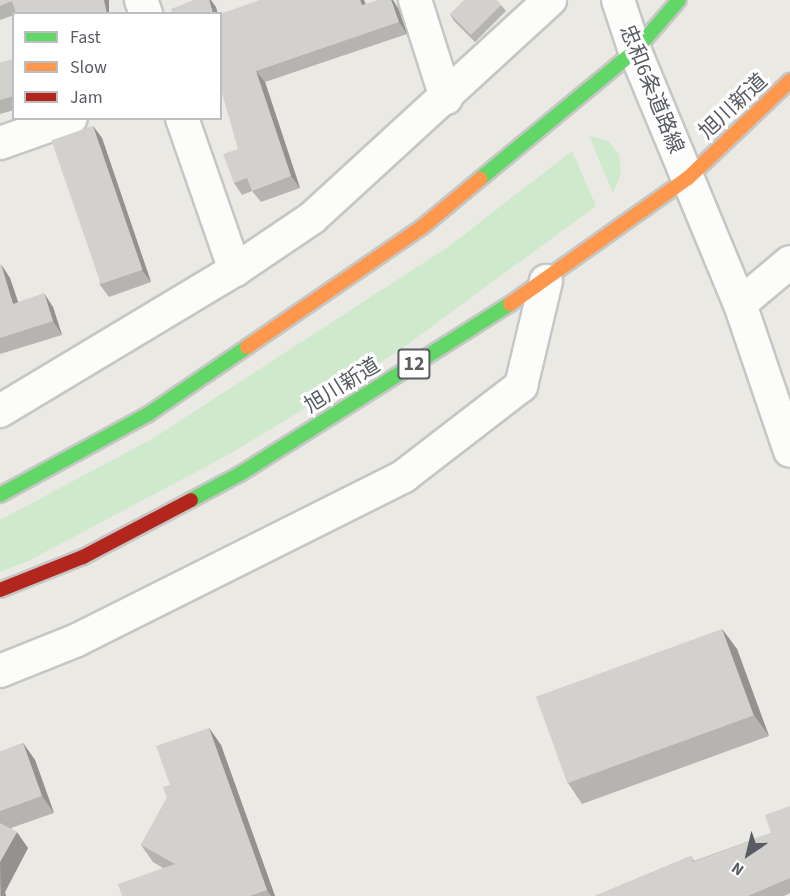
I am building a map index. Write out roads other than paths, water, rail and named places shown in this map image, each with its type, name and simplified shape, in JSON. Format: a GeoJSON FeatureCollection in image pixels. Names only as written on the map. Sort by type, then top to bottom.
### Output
{"type":"FeatureCollection","features":[{"type":"Feature","properties":{"kind":"highway"},"geometry":{"type":"LineString","coordinates":[[0,495],[147,415],[421,228],[635,51],[679,0]]}},
{"type":"Feature","properties":{"kind":"highway","name":"旭川新道"},"geometry":{"type":"LineString","coordinates":[[0,590],[83,557],[240,474],[546,281],[688,178],[790,81]]}},
{"type":"Feature","properties":{"kind":"street"},"geometry":{"type":"LineString","coordinates":[[415,0],[446,98]]}},
{"type":"Feature","properties":{"kind":"street"},"geometry":{"type":"LineString","coordinates":[[0,411],[235,270],[312,218],[446,98],[550,0]]}},
{"type":"Feature","properties":{"kind":"street","name":"忠和6条道路線"},"geometry":{"type":"LineString","coordinates":[[618,0],[635,51],[740,304],[790,451]]}},
{"type":"Feature","properties":{"kind":"street"},"geometry":{"type":"LineString","coordinates":[[0,143],[66,120]]}},
{"type":"Feature","properties":{"kind":"street"},"geometry":{"type":"LineString","coordinates":[[183,120],[235,270]]}},
{"type":"Feature","properties":{"kind":"street"},"geometry":{"type":"LineString","coordinates":[[740,304],[790,262]]}},
{"type":"Feature","properties":{"kind":"street"},"geometry":{"type":"LineString","coordinates":[[0,671],[75,641],[404,476],[521,386],[546,281]]}}]}
